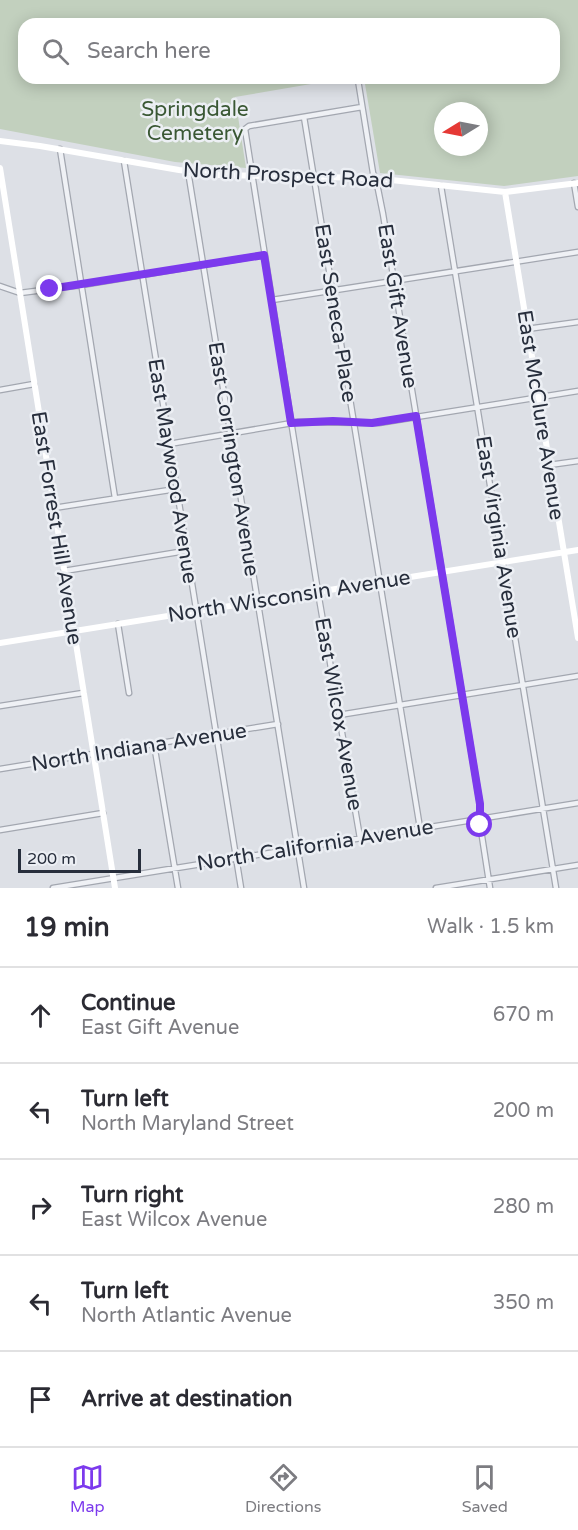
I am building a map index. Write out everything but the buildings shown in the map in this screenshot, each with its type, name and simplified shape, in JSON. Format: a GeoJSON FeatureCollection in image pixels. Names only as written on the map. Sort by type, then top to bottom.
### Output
{"type":"FeatureCollection","features":[{"type":"Feature","properties":{"kind":"main road","name":"North Prospect Road"},"geometry":{"type":"LineString","coordinates":[[0,141],[188,171],[252,176],[376,179],[505,192],[576,183]]}},
{"type":"Feature","properties":{"kind":"main road","name":"East Forrest Hill Avenue"},"geometry":{"type":"LineString","coordinates":[[0,168],[115,888]]}},
{"type":"Feature","properties":{"kind":"main road","name":"East McClure Avenue"},"geometry":{"type":"LineString","coordinates":[[505,192],[578,638]]}},
{"type":"Feature","properties":{"kind":"main road","name":"North Wisconsin Avenue"},"geometry":{"type":"LineString","coordinates":[[0,643],[578,550]]}},
{"type":"Feature","properties":{"kind":"street","name":"East Gift Avenue"},"geometry":{"type":"LineString","coordinates":[[359,84],[480,804],[490,888]]}},
{"type":"Feature","properties":{"kind":"street"},"geometry":{"type":"LineString","coordinates":[[303,117],[362,107]]}},
{"type":"Feature","properties":{"kind":"street","name":"East Wilcox Avenue"},"geometry":{"type":"LineString","coordinates":[[303,117],[246,128],[318,592],[360,838]]}},
{"type":"Feature","properties":{"kind":"street","name":"East Seneca Place"},"geometry":{"type":"LineString","coordinates":[[303,117],[420,828]]}},
{"type":"Feature","properties":{"kind":"street"},"geometry":{"type":"LineString","coordinates":[[60,149],[115,498]]}},
{"type":"Feature","properties":{"kind":"street","name":"East Maywood Avenue"},"geometry":{"type":"LineString","coordinates":[[124,161],[241,888]]}},
{"type":"Feature","properties":{"kind":"street","name":"East Corrington Avenue"},"geometry":{"type":"LineString","coordinates":[[188,171],[304,888]]}},
{"type":"Feature","properties":{"kind":"street"},"geometry":{"type":"LineString","coordinates":[[576,183],[578,207]]}},
{"type":"Feature","properties":{"kind":"street","name":"East Virginia Avenue"},"geometry":{"type":"LineString","coordinates":[[441,186],[556,888]]}},
{"type":"Feature","properties":{"kind":"street"},"geometry":{"type":"LineString","coordinates":[[272,300],[578,252]]}},
{"type":"Feature","properties":{"kind":"street"},"geometry":{"type":"LineString","coordinates":[[0,286],[20,293],[142,276],[264,255]]}},
{"type":"Feature","properties":{"kind":"street"},"geometry":{"type":"LineString","coordinates":[[527,329],[578,322]]}},
{"type":"Feature","properties":{"kind":"street"},"geometry":{"type":"LineString","coordinates":[[0,390],[34,384]]}},
{"type":"Feature","properties":{"kind":"street"},"geometry":{"type":"LineString","coordinates":[[169,444],[291,423],[320,421],[375,423],[578,391]]}},
{"type":"Feature","properties":{"kind":"street"},"geometry":{"type":"LineString","coordinates":[[549,465],[578,460]]}},
{"type":"Feature","properties":{"kind":"street"},"geometry":{"type":"LineString","coordinates":[[54,508],[176,489]]}},
{"type":"Feature","properties":{"kind":"street"},"geometry":{"type":"LineString","coordinates":[[64,572],[185,551]]}},
{"type":"Feature","properties":{"kind":"street"},"geometry":{"type":"LineString","coordinates":[[118,624],[129,693]]}},
{"type":"Feature","properties":{"kind":"street"},"geometry":{"type":"LineString","coordinates":[[339,715],[578,676]]}},
{"type":"Feature","properties":{"kind":"street"},"geometry":{"type":"LineString","coordinates":[[0,706],[83,693]]}},
{"type":"Feature","properties":{"kind":"street","name":"North Indiana Avenue"},"geometry":{"type":"LineString","coordinates":[[0,769],[278,724]]}},
{"type":"Feature","properties":{"kind":"street"},"geometry":{"type":"LineString","coordinates":[[154,744],[178,888]]}},
{"type":"Feature","properties":{"kind":"street","name":"North California Avenue"},"geometry":{"type":"LineString","coordinates":[[56,888],[578,803]]}},
{"type":"Feature","properties":{"kind":"street"},"geometry":{"type":"LineString","coordinates":[[0,830],[103,813]]}},
{"type":"Feature","properties":{"kind":"street"},"geometry":{"type":"LineString","coordinates":[[436,888],[578,865]]}},
{"type":"Feature","properties":{"kind":"green space","name":"Springdale Cemetery"},"geometry":{"type":"Polygon","coordinates":[[[0,0],[578,0],[578,176],[504,186],[380,173],[365,84],[560,84],[560,18],[18,18],[18,84],[311,84],[235,97],[246,168],[175,162],[0,129],[0,0]]]}},
{"type":"Feature","properties":{"kind":"route"},"geometry":{"type":"LineString","coordinates":[[50,289],[264,255],[291,423],[333,421],[372,423],[416,416],[480,804],[480,825]]}}]}
